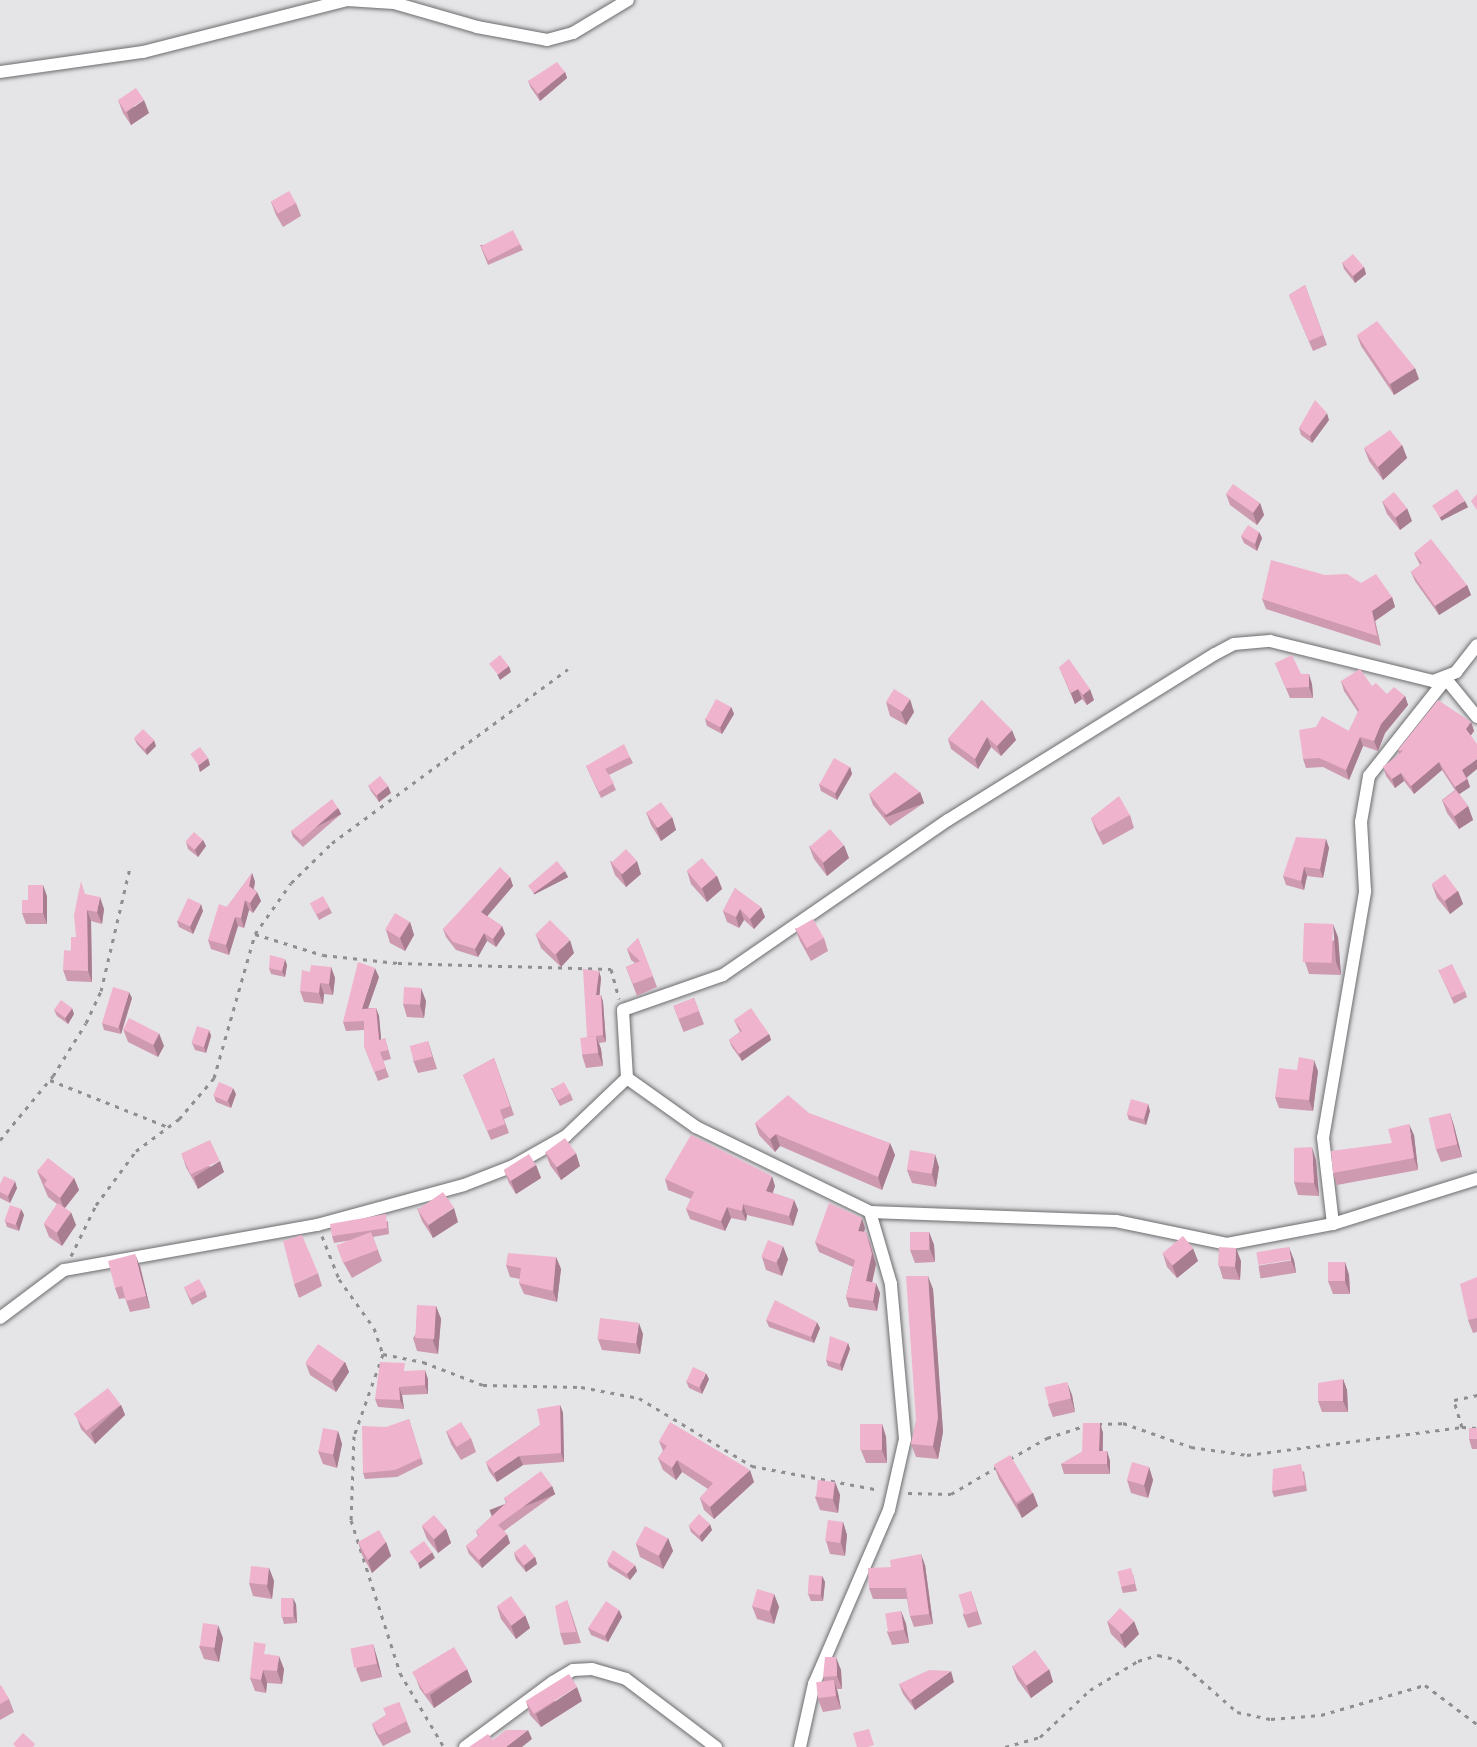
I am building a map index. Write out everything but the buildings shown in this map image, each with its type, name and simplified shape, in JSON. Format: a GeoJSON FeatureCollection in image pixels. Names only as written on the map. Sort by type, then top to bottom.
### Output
{"type":"FeatureCollection","features":[{"type":"Feature","properties":{"kind":"street"},"geometry":{"type":"LineString","coordinates":[[0,72],[143,52],[347,0],[394,3],[477,27],[547,40],[573,33],[628,0]]}},
{"type":"Feature","properties":{"kind":"street"},"geometry":{"type":"LineString","coordinates":[[0,1318],[64,1270],[317,1225],[464,1185],[513,1166],[566,1136],[627,1078],[623,1010],[723,975],[948,820],[1234,644],[1270,641],[1414,677],[1446,679],[1477,717]]}},
{"type":"Feature","properties":{"kind":"street"},"geometry":{"type":"LineString","coordinates":[[1333,1224],[1323,1138],[1365,891],[1361,822],[1369,776],[1477,645]]}},
{"type":"Feature","properties":{"kind":"street"},"geometry":{"type":"LineString","coordinates":[[627,1078],[696,1127],[870,1212],[1116,1221],[1227,1244],[1333,1224],[1477,1179]]}},
{"type":"Feature","properties":{"kind":"street"},"geometry":{"type":"LineString","coordinates":[[800,1747],[814,1684],[893,1492],[905,1439],[891,1284],[870,1212]]}},
{"type":"Feature","properties":{"kind":"street"},"geometry":{"type":"LineString","coordinates":[[465,1747],[553,1682],[573,1670],[592,1669],[626,1679],[716,1747]]}},
{"type":"Feature","properties":{"kind":"path"},"geometry":{"type":"LineString","coordinates":[[64,1270],[96,1205],[136,1151],[168,1127],[214,1078],[255,934],[291,883],[332,843],[568,669]]}},
{"type":"Feature","properties":{"kind":"path"},"geometry":{"type":"LineString","coordinates":[[0,1140],[50,1080],[101,991],[130,867]]}},
{"type":"Feature","properties":{"kind":"path"},"geometry":{"type":"LineString","coordinates":[[255,934],[323,955],[398,963],[611,969],[623,1010]]}},
{"type":"Feature","properties":{"kind":"path"},"geometry":{"type":"LineString","coordinates":[[50,1080],[168,1127]]}},
{"type":"Feature","properties":{"kind":"path"},"geometry":{"type":"LineString","coordinates":[[317,1225],[339,1279],[374,1328],[383,1354],[354,1436],[351,1520],[400,1673],[444,1747]]}},
{"type":"Feature","properties":{"kind":"path"},"geometry":{"type":"LineString","coordinates":[[383,1354],[423,1362],[483,1385],[581,1387],[639,1398],[752,1466],[893,1492],[951,1494],[1047,1438],[1086,1425],[1123,1423],[1191,1447],[1247,1455],[1462,1427],[1477,1428]]}},
{"type":"Feature","properties":{"kind":"path"},"geometry":{"type":"LineString","coordinates":[[1462,1427],[1454,1400],[1477,1395]]}},
{"type":"Feature","properties":{"kind":"path"},"geometry":{"type":"LineString","coordinates":[[1005,1747],[1040,1737],[1090,1690],[1138,1661],[1158,1655],[1178,1660],[1237,1712],[1271,1719],[1321,1715],[1425,1685],[1477,1724]]}}]}
